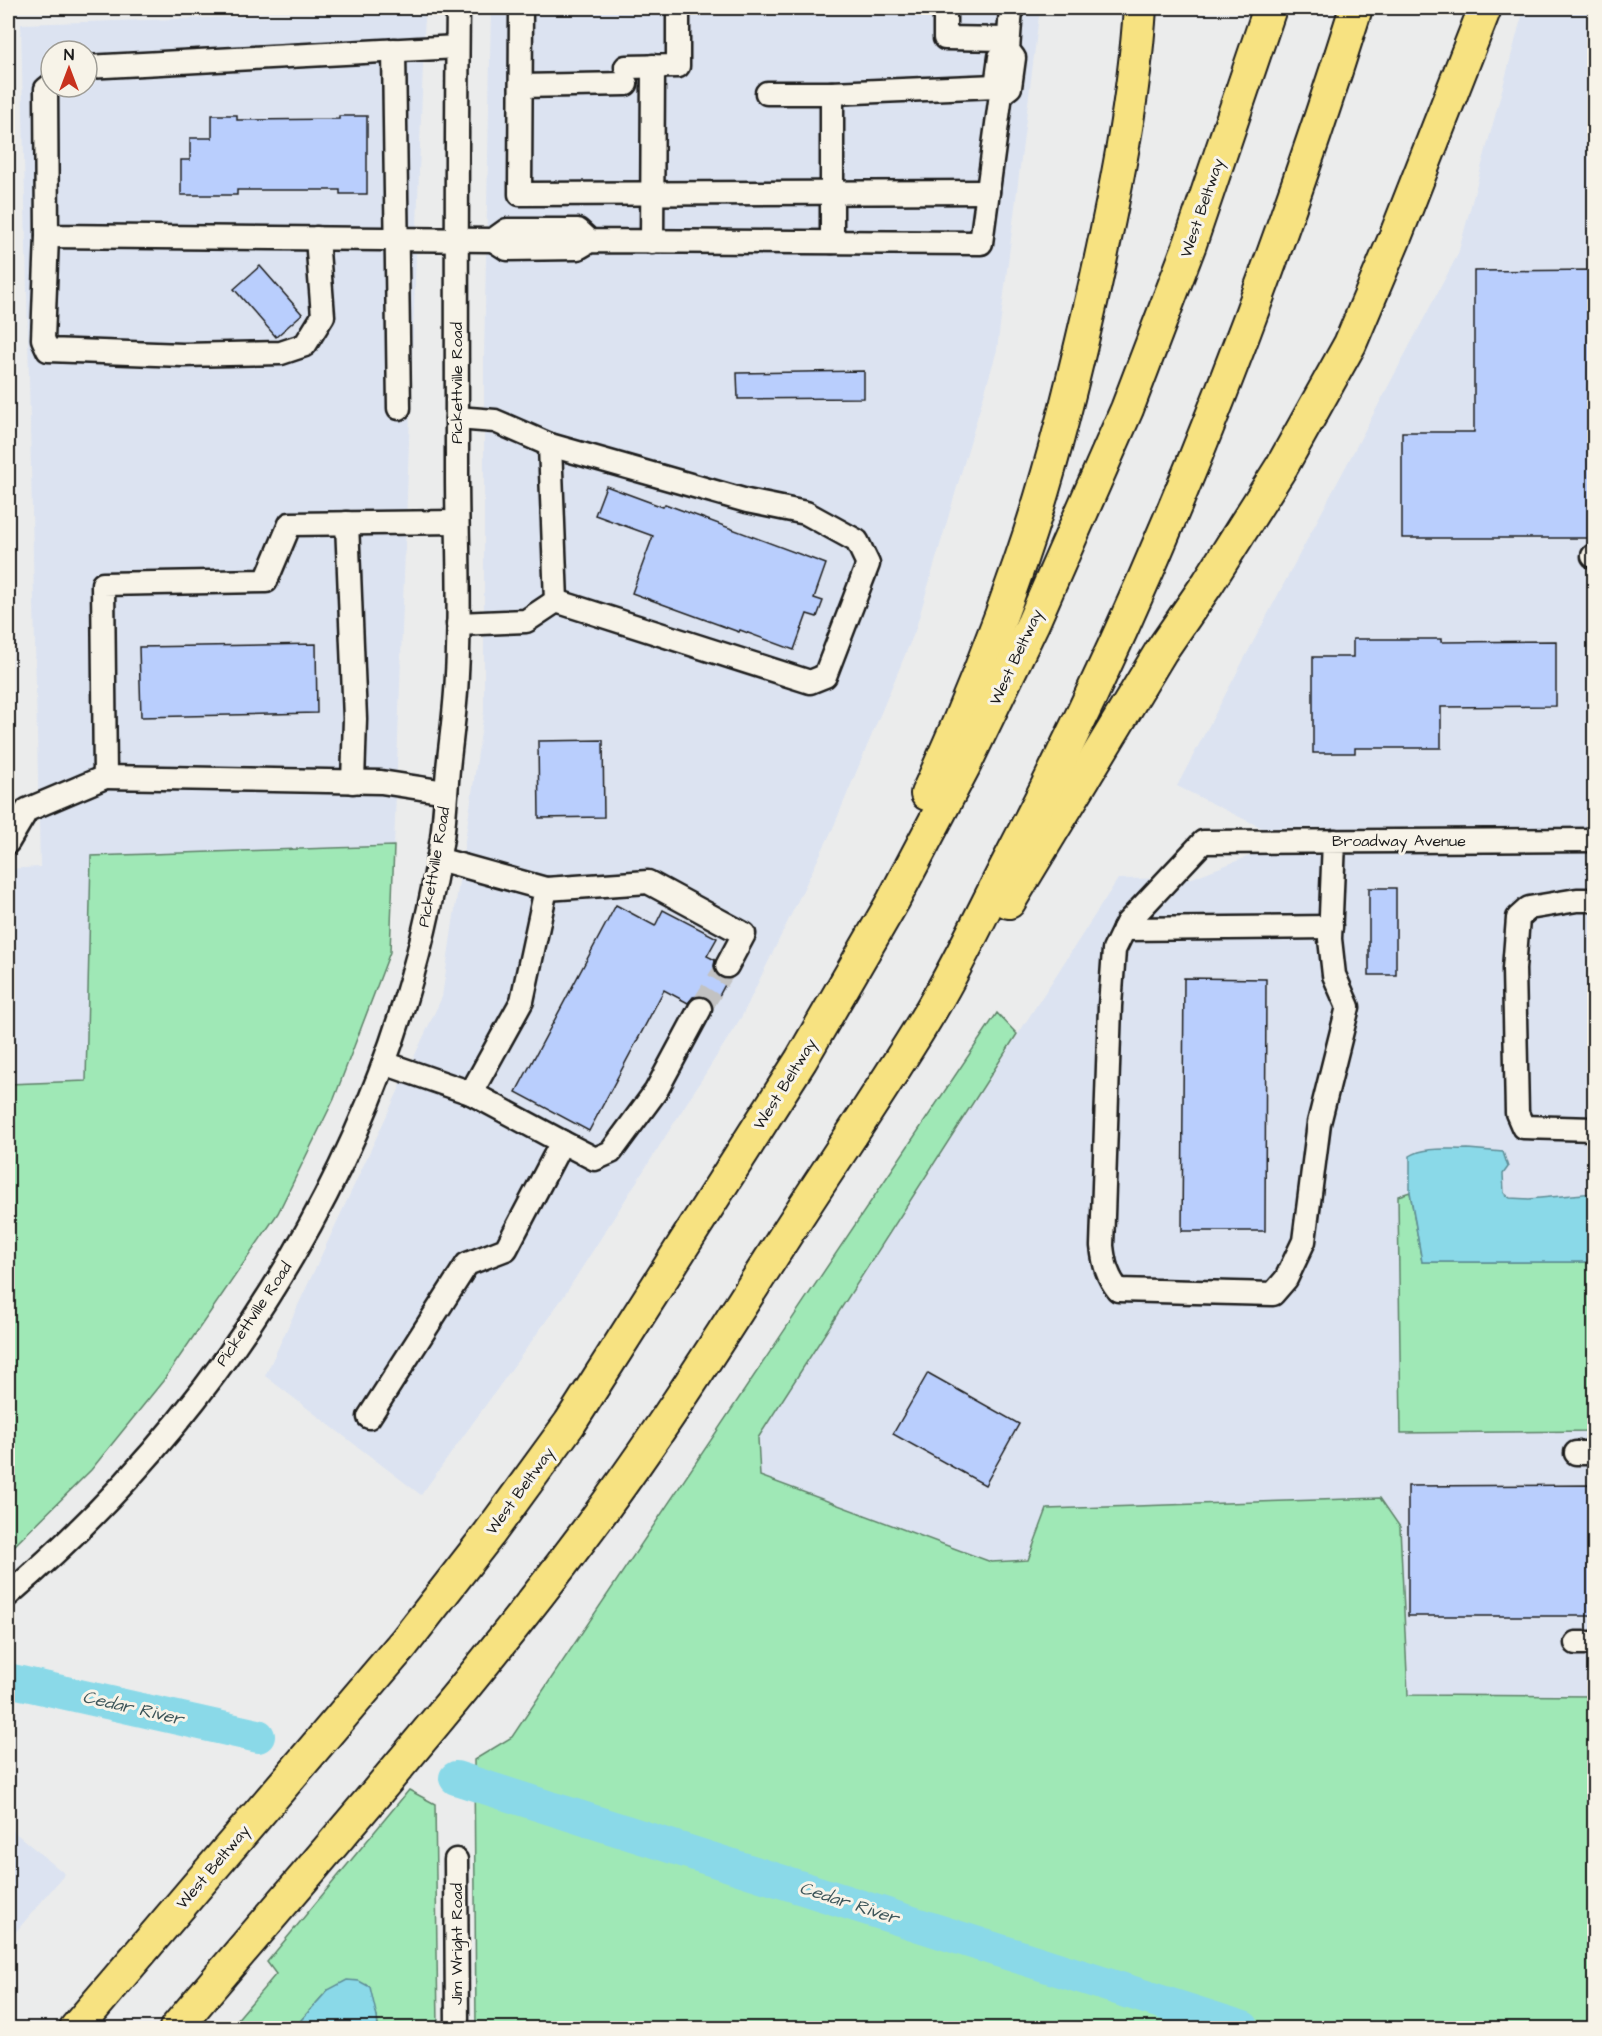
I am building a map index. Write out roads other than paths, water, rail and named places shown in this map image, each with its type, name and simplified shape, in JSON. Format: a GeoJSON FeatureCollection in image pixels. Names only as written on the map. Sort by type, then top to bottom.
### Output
{"type":"FeatureCollection","features":[{"type":"Feature","properties":{"kind":"highway"},"geometry":{"type":"LineString","coordinates":[[801,1060],[850,941],[906,840],[964,713],[1020,561],[1064,414],[1106,236],[1138,44],[1140,8]]}},
{"type":"Feature","properties":{"kind":"highway","name":"West Beltway"},"geometry":{"type":"LineString","coordinates":[[76,2028],[404,1643],[489,1534],[570,1423],[801,1060],[898,890],[964,766],[1033,623],[1127,409],[1190,244],[1270,8]]}},
{"type":"Feature","properties":{"kind":"highway"},"geometry":{"type":"LineString","coordinates":[[933,1007],[1067,750],[1162,537],[1254,309],[1315,138],[1356,8]]}},
{"type":"Feature","properties":{"kind":"highway"},"geometry":{"type":"LineString","coordinates":[[1450,95],[1477,8]]}},
{"type":"Feature","properties":{"kind":"highway"},"geometry":{"type":"LineString","coordinates":[[176,2028],[396,1772],[585,1534],[713,1350],[933,1007],[1005,909],[1161,651],[1208,583],[1282,466],[1350,344],[1394,240],[1485,8]]}},
{"type":"Feature","properties":{"kind":"street","name":"Pickettville Road"},"geometry":{"type":"LineString","coordinates":[[8,1595],[44,1564],[107,1501],[169,1432],[228,1356],[279,1282],[329,1193],[360,1124],[384,1063],[418,951],[438,859],[458,673],[458,8]]}},
{"type":"Feature","properties":{"kind":"street"},"geometry":{"type":"LineString","coordinates":[[521,8],[520,194],[988,192]]}},
{"type":"Feature","properties":{"kind":"street"},"geometry":{"type":"LineString","coordinates":[[521,86],[626,76],[652,66],[678,66],[678,8]]}},
{"type":"Feature","properties":{"kind":"street"},"geometry":{"type":"LineString","coordinates":[[945,8],[945,38],[1008,45]]}},
{"type":"Feature","properties":{"kind":"street"},"geometry":{"type":"LineString","coordinates":[[767,93],[998,90],[1010,87],[1014,58],[1008,45],[1011,8]]}},
{"type":"Feature","properties":{"kind":"street"},"geometry":{"type":"LineString","coordinates":[[99,66],[457,47]]}},
{"type":"Feature","properties":{"kind":"street"},"geometry":{"type":"LineString","coordinates":[[394,50],[399,408]]}},
{"type":"Feature","properties":{"kind":"street"},"geometry":{"type":"LineString","coordinates":[[652,66],[652,242]]}},
{"type":"Feature","properties":{"kind":"street"},"geometry":{"type":"LineString","coordinates":[[47,236],[493,240],[507,230],[578,230],[590,241],[981,243],[998,90]]}},
{"type":"Feature","properties":{"kind":"street"},"geometry":{"type":"LineString","coordinates":[[832,93],[832,242]]}},
{"type":"Feature","properties":{"kind":"street"},"geometry":{"type":"LineString","coordinates":[[46,99],[47,236],[43,339],[48,350],[183,355],[281,353],[305,345],[323,316],[317,238]]}},
{"type":"Feature","properties":{"kind":"street"},"geometry":{"type":"LineString","coordinates":[[457,418],[495,421],[550,445],[747,501],[806,513],[856,541],[868,564],[825,676],[810,682],[556,601]]}},
{"type":"Feature","properties":{"kind":"street"},"geometry":{"type":"LineString","coordinates":[[550,445],[556,601]]}},
{"type":"Feature","properties":{"kind":"street"},"geometry":{"type":"LineString","coordinates":[[105,777],[103,584],[266,581],[290,524],[457,522]]}},
{"type":"Feature","properties":{"kind":"street"},"geometry":{"type":"LineString","coordinates":[[347,523],[355,719],[353,782]]}},
{"type":"Feature","properties":{"kind":"street"},"geometry":{"type":"LineString","coordinates":[[458,624],[526,621],[556,601]]}},
{"type":"Feature","properties":{"kind":"street"},"geometry":{"type":"LineString","coordinates":[[8,842],[27,810],[105,777],[381,782],[446,792]]}},
{"type":"Feature","properties":{"kind":"street","name":"Broadway Avenue"},"geometry":{"type":"LineString","coordinates":[[1124,929],[1127,923],[1203,842],[1594,840]]}},
{"type":"Feature","properties":{"kind":"street"},"geometry":{"type":"LineString","coordinates":[[1331,927],[1124,929],[1114,950],[1110,1006],[1102,1246],[1104,1266],[1109,1279],[1118,1290],[1273,1294],[1286,1279],[1304,1241],[1319,1123],[1348,1007],[1334,975],[1331,927],[1335,841]]}},
{"type":"Feature","properties":{"kind":"street"},"geometry":{"type":"LineString","coordinates":[[438,859],[546,889],[648,882],[744,934],[727,966]]}},
{"type":"Feature","properties":{"kind":"street"},"geometry":{"type":"LineString","coordinates":[[471,1093],[522,1001],[546,889]]}},
{"type":"Feature","properties":{"kind":"street"},"geometry":{"type":"LineString","coordinates":[[1594,900],[1577,900],[1529,908],[1518,918],[1514,969],[1517,1113],[1523,1127],[1594,1129]]}},
{"type":"Feature","properties":{"kind":"street"},"geometry":{"type":"LineString","coordinates":[[384,1063],[471,1093],[596,1159],[611,1152],[656,1091],[700,1009]]}},
{"type":"Feature","properties":{"kind":"street"},"geometry":{"type":"LineString","coordinates":[[369,1417],[467,1264],[506,1249],[562,1142]]}},
{"type":"Feature","properties":{"kind":"street","name":"Jim Wright Road"},"geometry":{"type":"LineString","coordinates":[[456,1860],[457,2028]]}},
{"type":"Feature","properties":{"kind":"water"},"geometry":{"type":"Polygon","coordinates":[[[1468,1149],[1503,1152],[1508,1167],[1503,1174],[1504,1193],[1510,1198],[1529,1199],[1594,1193],[1594,1262],[1422,1262],[1410,1192],[1410,1156],[1430,1150],[1468,1149]]]}},
{"type":"Feature","properties":{"kind":"water"},"geometry":{"type":"Polygon","coordinates":[[[347,1980],[359,1981],[370,1987],[378,2028],[294,2028],[328,1990],[347,1980]]]}},
{"type":"Feature","properties":{"kind":"waterway","name":"Cedar River"},"geometry":{"type":"LineString","coordinates":[[8,1680],[258,1736]]}},
{"type":"Feature","properties":{"kind":"waterway","name":"Cedar River"},"geometry":{"type":"LineString","coordinates":[[456,1778],[1243,2028]]}},
{"type":"Feature","properties":{"kind":"tunnel"},"geometry":{"type":"LineString","coordinates":[[700,1009],[727,966]]}}]}
